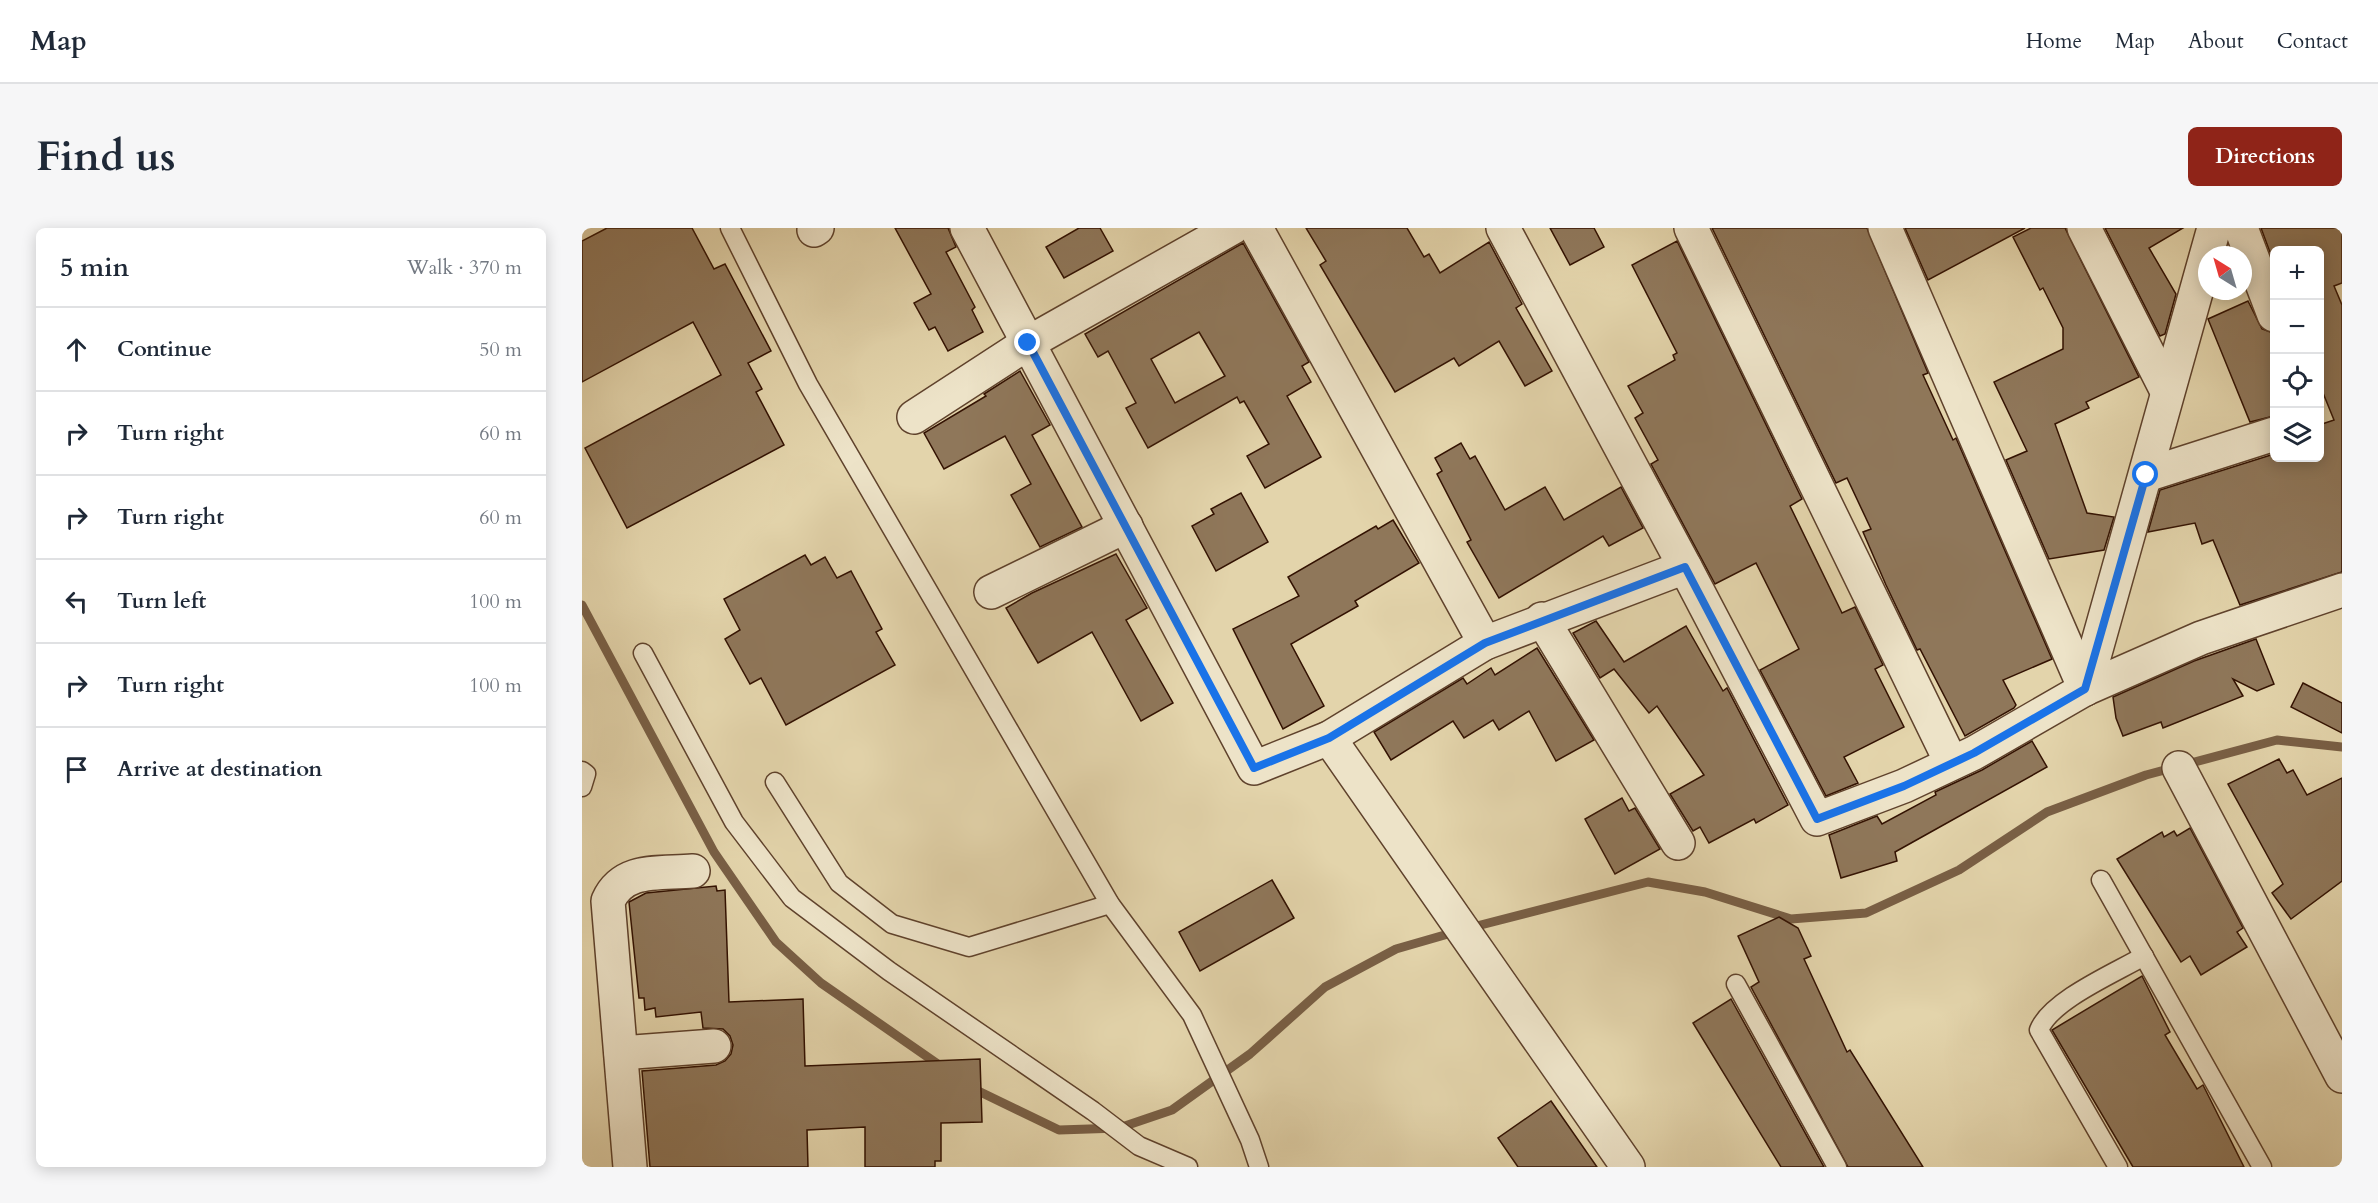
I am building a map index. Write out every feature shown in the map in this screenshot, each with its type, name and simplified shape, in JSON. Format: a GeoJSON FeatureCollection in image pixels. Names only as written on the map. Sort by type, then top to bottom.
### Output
{"type":"FeatureCollection","features":[{"type":"Feature","properties":{"kind":"street"},"geometry":{"type":"LineString","coordinates":[[968,228],[1254,768],[1329,738],[1485,643],[1542,619],[1685,567]]}},
{"type":"Feature","properties":{"kind":"street"},"geometry":{"type":"LineString","coordinates":[[914,417],[1028,343],[1232,228]]}},
{"type":"Feature","properties":{"kind":"street"},"geometry":{"type":"LineString","coordinates":[[1256,228],[1485,643]]}},
{"type":"Feature","properties":{"kind":"street"},"geometry":{"type":"LineString","coordinates":[[1503,228],[1817,819],[1904,786],[1974,753],[2085,689],[2201,638],[2342,590]]}},
{"type":"Feature","properties":{"kind":"street"},"geometry":{"type":"LineString","coordinates":[[1691,228],[1951,762]]}},
{"type":"Feature","properties":{"kind":"street"},"geometry":{"type":"LineString","coordinates":[[1885,228],[2085,689]]}},
{"type":"Feature","properties":{"kind":"street"},"geometry":{"type":"LineString","coordinates":[[2084,228],[2167,391]]}},
{"type":"Feature","properties":{"kind":"street"},"geometry":{"type":"LineString","coordinates":[[2085,689],[2214,228]]}},
{"type":"Feature","properties":{"kind":"street"},"geometry":{"type":"LineString","coordinates":[[2241,228],[2270,304]]}},
{"type":"Feature","properties":{"kind":"street"},"geometry":{"type":"LineString","coordinates":[[2146,475],[2270,435]]}},
{"type":"Feature","properties":{"kind":"street"},"geometry":{"type":"LineString","coordinates":[[991,592],[1126,526]]}},
{"type":"Feature","properties":{"kind":"street"},"geometry":{"type":"LineString","coordinates":[[1542,619],[1678,843]]}},
{"type":"Feature","properties":{"kind":"street"},"geometry":{"type":"LineString","coordinates":[[1329,738],[1628,1167]]}},
{"type":"Feature","properties":{"kind":"street"},"geometry":{"type":"LineString","coordinates":[[2179,768],[2342,1076]]}},
{"type":"Feature","properties":{"kind":"street"},"geometry":{"type":"LineString","coordinates":[[630,1167],[608,901],[614,886],[629,877],[693,872]]}},
{"type":"Feature","properties":{"kind":"street"},"geometry":{"type":"LineString","coordinates":[[621,1053],[714,1046]]}},
{"type":"Feature","properties":{"kind":"lane"},"geometry":{"type":"LineString","coordinates":[[730,228],[808,384],[1110,904],[1192,1015],[1259,1167]]}},
{"type":"Feature","properties":{"kind":"lane"},"geometry":{"type":"LineString","coordinates":[[643,653],[734,822],[792,898],[889,971],[1093,1111],[1139,1146],[1188,1167]]}},
{"type":"Feature","properties":{"kind":"lane"},"geometry":{"type":"LineString","coordinates":[[582,771],[586,774],[582,787]]}},
{"type":"Feature","properties":{"kind":"lane"},"geometry":{"type":"LineString","coordinates":[[775,782],[839,883],[892,924],[969,947],[1110,904]]}},
{"type":"Feature","properties":{"kind":"lane"},"geometry":{"type":"LineString","coordinates":[[2101,880],[2262,1167]]}},
{"type":"Feature","properties":{"kind":"lane"},"geometry":{"type":"LineString","coordinates":[[2118,1167],[2039,1030],[2044,1019],[2061,1005],[2144,956]]}},
{"type":"Feature","properties":{"kind":"lane"},"geometry":{"type":"LineString","coordinates":[[1736,984],[1837,1167]]}},
{"type":"Feature","properties":{"kind":"building"},"geometry":{"type":"Polygon","coordinates":[[[607,228],[692,228],[714,269],[725,264],[771,351],[748,363],[762,389],[756,392],[784,445],[627,528],[585,448],[721,375],[693,322],[582,382],[582,241],[607,228]]]}},
{"type":"Feature","properties":{"kind":"building"},"geometry":{"type":"Polygon","coordinates":[[[895,228],[948,228],[956,247],[946,252],[975,307],[972,310],[983,332],[948,351],[935,327],[929,330],[914,303],[931,294],[895,228]]]}},
{"type":"Feature","properties":{"kind":"building"},"geometry":{"type":"Polygon","coordinates":[[[1079,228],[1100,228],[1113,251],[1064,278],[1046,247],[1079,228]]]}},
{"type":"Feature","properties":{"kind":"building"},"geometry":{"type":"Polygon","coordinates":[[[1306,228],[1407,228],[1424,257],[1429,254],[1440,273],[1489,242],[1522,304],[1516,308],[1552,371],[1525,386],[1499,341],[1459,366],[1454,358],[1395,392],[1320,265],[1326,261],[1306,228]]]}},
{"type":"Feature","properties":{"kind":"building"},"geometry":{"type":"Polygon","coordinates":[[[1550,228],[1594,228],[1604,247],[1570,265],[1550,228]]]}},
{"type":"Feature","properties":{"kind":"building"},"geometry":{"type":"Polygon","coordinates":[[[1712,228],[1867,228],[1928,373],[1923,375],[1953,440],[1956,438],[2052,659],[2003,680],[2016,705],[2014,708],[1965,736],[1920,649],[1917,650],[1886,585],[1863,532],[1871,529],[1847,478],[1836,483],[1712,228]]]}},
{"type":"Feature","properties":{"kind":"building"},"geometry":{"type":"Polygon","coordinates":[[[1905,228],[2025,228],[1928,280],[1905,228]]]}},
{"type":"Feature","properties":{"kind":"building"},"geometry":{"type":"Polygon","coordinates":[[[2031,228],[2065,228],[2139,377],[2086,402],[2089,408],[2055,424],[2087,513],[2114,517],[2104,550],[2049,559],[2006,460],[2027,451],[1994,382],[2063,349],[2063,328],[2043,288],[2040,290],[2013,237],[2031,228]]]}},
{"type":"Feature","properties":{"kind":"building"},"geometry":{"type":"Polygon","coordinates":[[[2105,228],[2183,228],[2149,248],[2176,294],[2165,334],[2160,336],[2105,228]]]}},
{"type":"Feature","properties":{"kind":"building"},"geometry":{"type":"Polygon","coordinates":[[[2261,228],[2342,228],[2342,283],[2334,286],[2342,305],[2342,572],[2240,605],[2213,540],[2202,544],[2195,523],[2148,532],[2160,490],[2270,455],[2270,462],[2324,462],[2324,423],[2334,420],[2324,395],[2324,246],[2270,246],[2270,252],[2261,228]]]}},
{"type":"Feature","properties":{"kind":"building"},"geometry":{"type":"Polygon","coordinates":[[[1677,241],[1802,499],[1790,506],[1842,613],[1855,607],[1883,665],[1875,669],[1904,727],[1844,757],[1858,783],[1826,796],[1760,670],[1799,649],[1756,563],[1715,584],[1651,464],[1658,460],[1635,418],[1643,413],[1628,386],[1675,360],[1673,355],[1677,353],[1632,265],[1677,241]]]}},
{"type":"Feature","properties":{"kind":"building"},"geometry":{"type":"Polygon","coordinates":[[[1243,243],[1309,362],[1302,366],[1311,382],[1287,396],[1321,457],[1265,488],[1247,456],[1269,444],[1244,401],[1240,403],[1237,397],[1148,448],[1126,408],[1136,403],[1108,351],[1098,357],[1085,334],[1243,243]],[[1199,332],[1151,359],[1175,403],[1225,376],[1199,332]]]}},
{"type":"Feature","properties":{"kind":"building"},"geometry":{"type":"Polygon","coordinates":[[[2248,301],[2262,329],[2270,332],[2270,417],[2250,422],[2208,319],[2248,301]]]}},
{"type":"Feature","properties":{"kind":"building"},"geometry":{"type":"Polygon","coordinates":[[[1020,371],[1050,425],[1032,435],[1082,527],[1040,547],[1011,495],[1031,484],[1005,436],[944,469],[924,433],[986,396],[984,394],[1020,371]]]}},
{"type":"Feature","properties":{"kind":"building"},"geometry":{"type":"Polygon","coordinates":[[[1461,443],[1470,459],[1475,456],[1505,510],[1545,487],[1564,520],[1621,487],[1643,528],[1609,546],[1603,536],[1499,598],[1467,542],[1471,540],[1437,474],[1442,471],[1435,458],[1461,443]]]}},
{"type":"Feature","properties":{"kind":"building"},"geometry":{"type":"Polygon","coordinates":[[[1241,493],[1268,542],[1216,571],[1192,526],[1214,514],[1211,509],[1241,493]]]}},
{"type":"Feature","properties":{"kind":"building"},"geometry":{"type":"Polygon","coordinates":[[[1393,520],[1419,563],[1355,601],[1358,606],[1291,644],[1324,706],[1283,729],[1233,629],[1299,596],[1288,577],[1376,526],[1378,529],[1393,520]]]}},
{"type":"Feature","properties":{"kind":"building"},"geometry":{"type":"Polygon","coordinates":[[[1116,554],[1147,608],[1126,620],[1173,703],[1141,721],[1092,632],[1038,663],[1006,608],[1032,593],[1116,554]]]}},
{"type":"Feature","properties":{"kind":"building"},"geometry":{"type":"Polygon","coordinates":[[[805,555],[811,565],[825,557],[837,578],[851,571],[882,629],[876,632],[895,665],[786,725],[761,678],[750,684],[725,639],[740,630],[724,599],[805,555]]]}},
{"type":"Feature","properties":{"kind":"building"},"geometry":{"type":"Polygon","coordinates":[[[1596,621],[1624,662],[1686,626],[1723,691],[1727,688],[1788,805],[1756,823],[1754,819],[1709,843],[1700,827],[1693,831],[1670,794],[1704,775],[1657,706],[1649,713],[1614,669],[1600,678],[1573,633],[1596,621]]]}},
{"type":"Feature","properties":{"kind":"building"},"geometry":{"type":"Polygon","coordinates":[[[2256,639],[2274,684],[2257,691],[2233,679],[2243,696],[2163,728],[2161,722],[2123,736],[2116,718],[2113,697],[2194,661],[2256,639]]]}},
{"type":"Feature","properties":{"kind":"building"},"geometry":{"type":"Polygon","coordinates":[[[1537,648],[1594,740],[1556,761],[1529,711],[1499,730],[1493,720],[1464,738],[1453,721],[1391,760],[1374,732],[1463,678],[1467,684],[1491,668],[1495,675],[1537,648]]]}},
{"type":"Feature","properties":{"kind":"building"},"geometry":{"type":"Polygon","coordinates":[[[2303,683],[2342,703],[2342,733],[2291,707],[2303,683]]]}},
{"type":"Feature","properties":{"kind":"building"},"geometry":{"type":"Polygon","coordinates":[[[2032,741],[2047,767],[1895,852],[1897,861],[1841,878],[1829,835],[1877,816],[1882,824],[1936,795],[1935,792],[1982,770],[2032,741]]]}},
{"type":"Feature","properties":{"kind":"building"},"geometry":{"type":"Polygon","coordinates":[[[2279,759],[2287,773],[2293,770],[2307,795],[2342,778],[2342,881],[2291,919],[2272,893],[2283,884],[2228,784],[2279,759]]]}},
{"type":"Feature","properties":{"kind":"building"},"geometry":{"type":"Polygon","coordinates":[[[1622,798],[1629,811],[1635,808],[1660,849],[1615,874],[1585,819],[1622,798]]]}},
{"type":"Feature","properties":{"kind":"building"},"geometry":{"type":"Polygon","coordinates":[[[2190,828],[2243,928],[2237,932],[2247,947],[2201,975],[2190,956],[2181,962],[2117,859],[2162,832],[2164,837],[2174,831],[2177,836],[2190,828]]]}},
{"type":"Feature","properties":{"kind":"building"},"geometry":{"type":"Polygon","coordinates":[[[1272,880],[1294,918],[1200,971],[1179,932],[1272,880]]]}},
{"type":"Feature","properties":{"kind":"building"},"geometry":{"type":"Polygon","coordinates":[[[716,886],[717,891],[725,890],[729,1002],[803,999],[805,1066],[980,1059],[982,1122],[941,1123],[941,1161],[935,1161],[935,1167],[865,1167],[865,1127],[807,1130],[808,1167],[650,1167],[642,1071],[716,1065],[725,1061],[731,1054],[733,1045],[730,1036],[723,1029],[703,1028],[701,1012],[656,1017],[655,1008],[645,1010],[644,998],[639,998],[629,902],[646,893],[716,886]]]}},
{"type":"Feature","properties":{"kind":"building"},"geometry":{"type":"Polygon","coordinates":[[[1779,917],[1798,928],[1811,956],[1804,959],[1847,1052],[1850,1050],[1923,1167],[1848,1167],[1751,987],[1759,982],[1738,936],[1779,917]]]}},
{"type":"Feature","properties":{"kind":"building"},"geometry":{"type":"Polygon","coordinates":[[[2142,976],[2170,1032],[2165,1035],[2197,1089],[2203,1085],[2244,1167],[2133,1167],[2052,1030],[2142,976]]]}},
{"type":"Feature","properties":{"kind":"building"},"geometry":{"type":"Polygon","coordinates":[[[1731,999],[1824,1167],[1781,1167],[1693,1023],[1731,999]]]}},
{"type":"Feature","properties":{"kind":"building"},"geometry":{"type":"Polygon","coordinates":[[[1551,1101],[1597,1167],[1518,1167],[1498,1138],[1551,1101]]]}},
{"type":"Feature","properties":{"kind":"waterway"},"geometry":{"type":"LineString","coordinates":[[582,605],[714,852],[776,942],[821,983],[942,1067]]}},
{"type":"Feature","properties":{"kind":"waterway"},"geometry":{"type":"LineString","coordinates":[[1469,928],[1648,882],[1705,892],[1791,919],[1866,913],[1959,870],[2047,812],[2146,775],[2277,740],[2342,747]]}},
{"type":"Feature","properties":{"kind":"waterway"},"geometry":{"type":"LineString","coordinates":[[970,1087],[1059,1130],[1119,1128],[1172,1110],[1250,1054],[1325,987],[1396,949],[1455,932]]}},
{"type":"Feature","properties":{"kind":"route"},"geometry":{"type":"LineString","coordinates":[[1028,343],[1254,768],[1329,738],[1485,643],[1542,619],[1685,567],[1817,819],[1904,786],[1974,753],[2085,689],[2146,475]]}}]}
